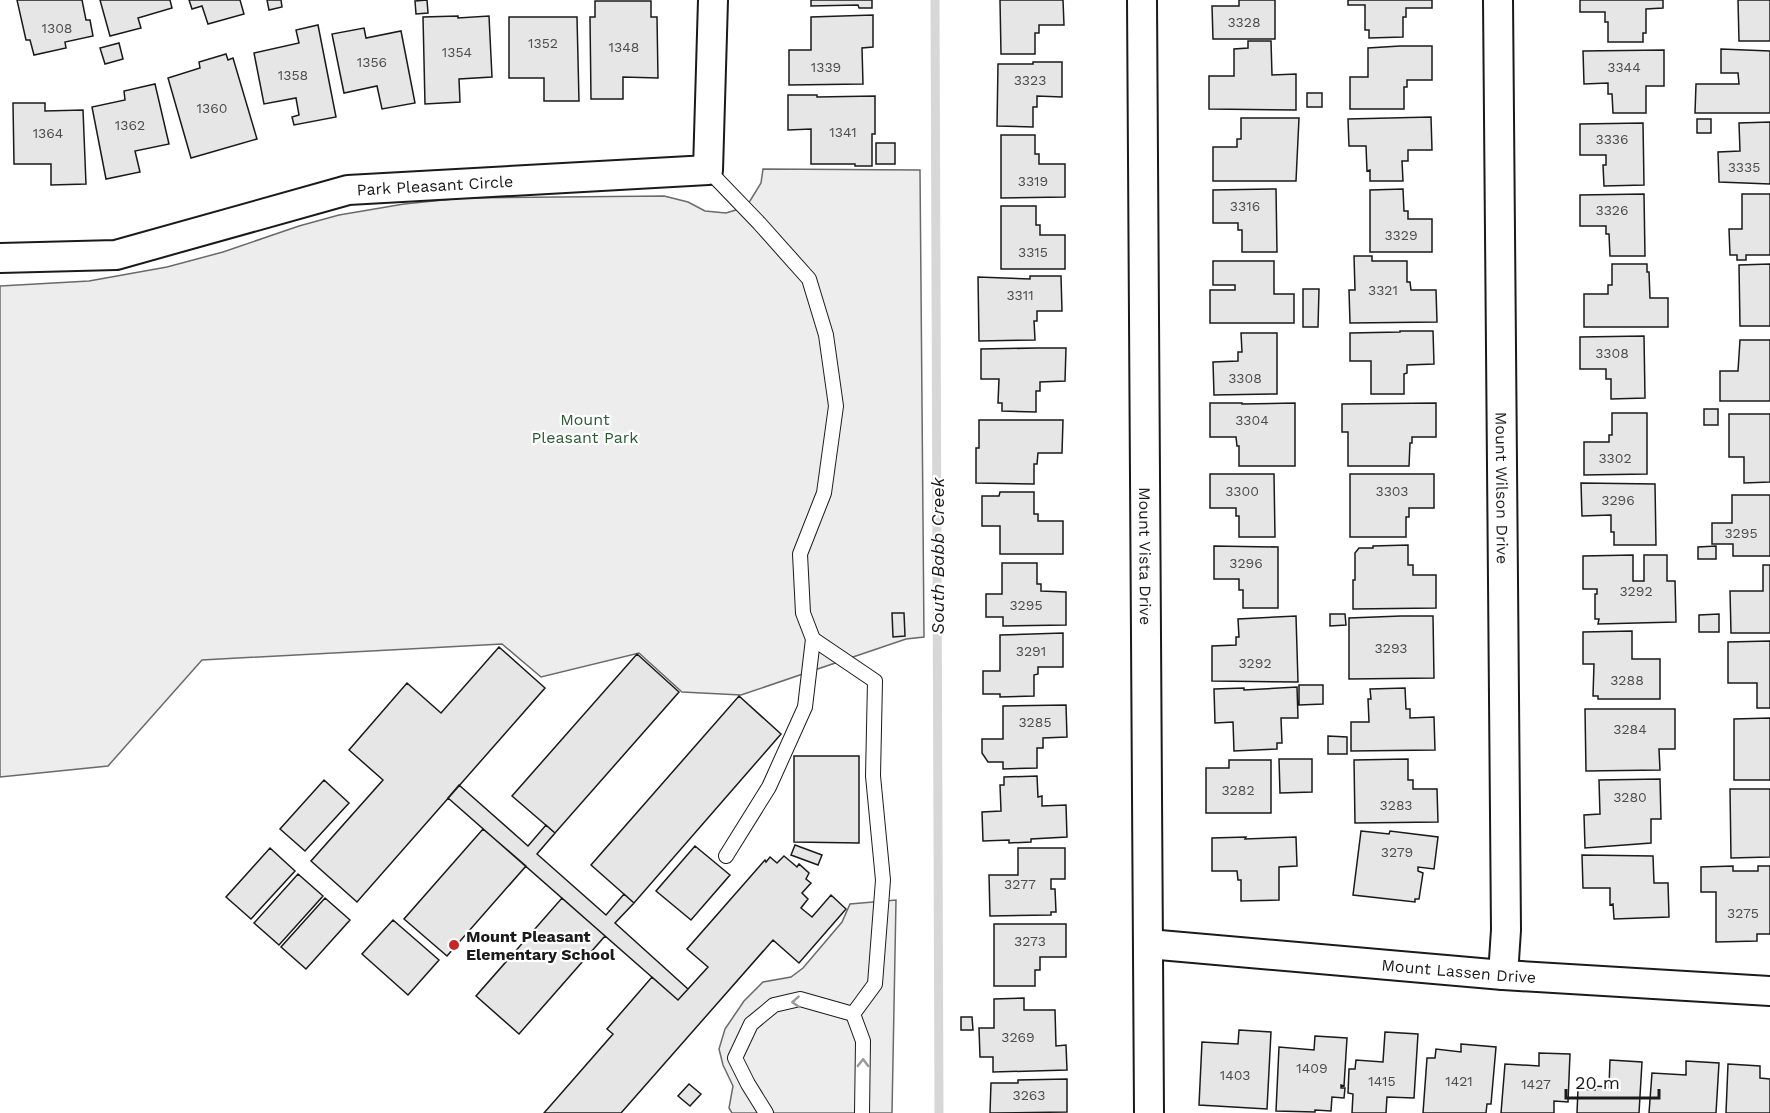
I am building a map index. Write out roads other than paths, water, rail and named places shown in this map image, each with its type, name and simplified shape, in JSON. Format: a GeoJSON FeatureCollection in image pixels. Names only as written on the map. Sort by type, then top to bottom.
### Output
{"type":"FeatureCollection","features":[{"type":"Feature","properties":{"kind":"street"},"geometry":{"type":"LineString","coordinates":[[708,170],[713,0]]}},
{"type":"Feature","properties":{"kind":"street","name":"Mount Vista Drive"},"geometry":{"type":"LineString","coordinates":[[1142,0],[1149,1113]]}},
{"type":"Feature","properties":{"kind":"street","name":"Mount Wilson Drive"},"geometry":{"type":"LineString","coordinates":[[1498,0],[1506,930],[1503,975]]}},
{"type":"Feature","properties":{"kind":"street","name":"Park Pleasant Circle"},"geometry":{"type":"LineString","coordinates":[[0,258],[116,255],[348,190],[708,170]]}},
{"type":"Feature","properties":{"kind":"street","name":"Mount Lassen Drive"},"geometry":{"type":"LineString","coordinates":[[1148,945],[1503,975],[1770,990]]}},
{"type":"Feature","properties":{"kind":"lane"},"geometry":{"type":"LineString","coordinates":[[708,170],[809,279],[826,335],[836,406],[824,493],[800,555],[803,613],[813,639],[804,707],[769,787],[726,856]]}},
{"type":"Feature","properties":{"kind":"lane"},"geometry":{"type":"LineString","coordinates":[[813,639],[875,681],[873,776],[883,880],[875,984],[853,1014]]}},
{"type":"Feature","properties":{"kind":"lane"},"geometry":{"type":"LineString","coordinates":[[765,1113],[735,1058],[750,1024],[774,1005],[800,999],[853,1014]]}},
{"type":"Feature","properties":{"kind":"lane"},"geometry":{"type":"LineString","coordinates":[[853,1014],[863,1041],[862,1113]]}},
{"type":"Feature","properties":{"kind":"waterway","name":"South Babb Creek"},"geometry":{"type":"LineString","coordinates":[[935,0],[939,1113]]}},
{"type":"Feature","properties":{"kind":"place","name":"Mount Pleasant Elementary School"},"geometry":{"type":"Point","coordinates":[454,945]}},
{"type":"Feature","properties":{"kind":"park label","name":"Mount Pleasant Park"},"geometry":{"type":"Point","coordinates":[585,428]}}]}
